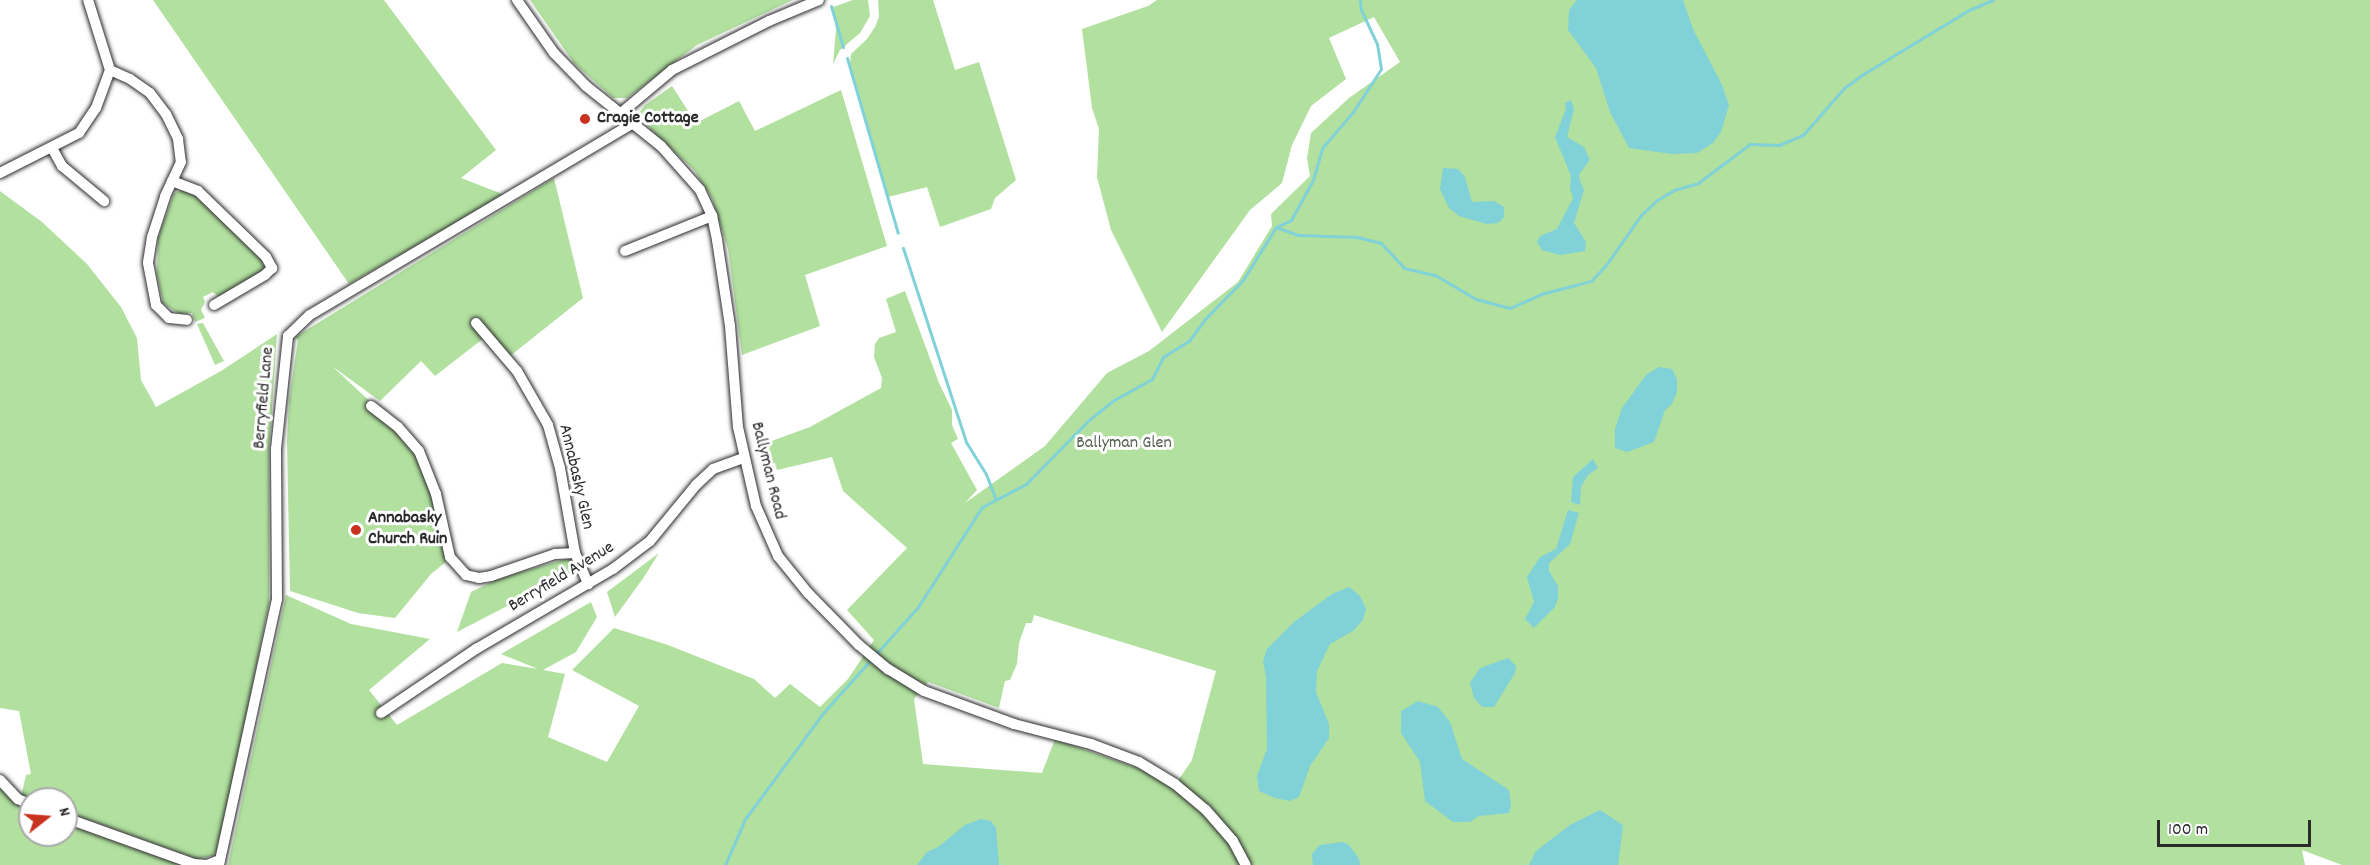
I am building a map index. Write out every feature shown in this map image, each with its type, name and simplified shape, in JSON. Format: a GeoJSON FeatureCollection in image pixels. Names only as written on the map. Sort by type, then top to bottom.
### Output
{"type":"FeatureCollection","features":[{"type":"Feature","properties":{"kind":"street"},"geometry":{"type":"LineString","coordinates":[[0,173],[79,133],[96,108],[110,70],[88,0]]}},
{"type":"Feature","properties":{"kind":"street","name":"Ballyman Road"},"geometry":{"type":"LineString","coordinates":[[516,0],[554,53],[586,86],[634,123],[682,168],[700,190],[712,216],[730,326],[738,427],[756,506],[778,555],[827,614],[888,669],[924,691],[1014,724],[1091,744],[1139,762],[1175,784],[1206,810],[1233,841],[1246,865]]}},
{"type":"Feature","properties":{"kind":"street"},"geometry":{"type":"LineString","coordinates":[[621,113],[672,70],[769,21],[819,0]]}},
{"type":"Feature","properties":{"kind":"street"},"geometry":{"type":"LineString","coordinates":[[110,70],[130,79],[150,93],[166,114],[178,140],[181,162],[152,237],[148,263],[156,305],[169,318],[187,320]]}},
{"type":"Feature","properties":{"kind":"street","name":"Berryfield Lane"},"geometry":{"type":"LineString","coordinates":[[220,863],[277,599],[276,449],[288,336],[310,315],[634,123]]}},
{"type":"Feature","properties":{"kind":"street"},"geometry":{"type":"LineString","coordinates":[[52,148],[62,166],[104,201]]}},
{"type":"Feature","properties":{"kind":"street"},"geometry":{"type":"LineString","coordinates":[[172,181],[198,191],[266,257],[272,268],[265,275],[214,305]]}},
{"type":"Feature","properties":{"kind":"street"},"geometry":{"type":"LineString","coordinates":[[625,251],[712,216]]}},
{"type":"Feature","properties":{"kind":"street","name":"Annabasky Glen"},"geometry":{"type":"LineString","coordinates":[[476,323],[517,371],[548,424],[560,468],[575,553],[588,584]]}},
{"type":"Feature","properties":{"kind":"street","name":"Annabasky Glen"},"geometry":{"type":"LineString","coordinates":[[371,406],[398,427],[419,451],[436,494],[450,557],[466,575],[479,578],[491,576],[555,554],[575,553]]}},
{"type":"Feature","properties":{"kind":"street","name":"Berryfield Avenue"},"geometry":{"type":"LineString","coordinates":[[381,713],[485,643],[588,584],[650,542],[696,485],[713,470],[744,458]]}},
{"type":"Feature","properties":{"kind":"street"},"geometry":{"type":"LineString","coordinates":[[0,780],[18,799]]}},
{"type":"Feature","properties":{"kind":"street"},"geometry":{"type":"LineString","coordinates":[[78,822],[194,864],[220,863]]}},
{"type":"Feature","properties":{"kind":"green space"},"geometry":{"type":"Polygon","coordinates":[[[153,0],[384,0],[496,150],[461,178],[505,195],[349,284],[153,0]]]}},
{"type":"Feature","properties":{"kind":"green space"},"geometry":{"type":"Polygon","coordinates":[[[530,0],[793,0],[697,45],[627,98],[613,98],[574,63],[530,0]]]}},
{"type":"Feature","properties":{"kind":"green space"},"geometry":{"type":"Polygon","coordinates":[[[853,0],[868,0],[870,16],[860,33],[840,50],[833,64],[836,29],[833,7],[853,0]]]}},
{"type":"Feature","properties":{"kind":"green space"},"geometry":{"type":"Polygon","coordinates":[[[878,0],[933,0],[955,70],[979,62],[1016,180],[995,198],[991,209],[940,227],[927,187],[888,197],[850,63],[851,54],[867,39],[875,27],[879,17],[878,0]]]}},
{"type":"Feature","properties":{"kind":"green space","name":"Ballyman Glen"},"geometry":{"type":"Polygon","coordinates":[[[1157,0],[2370,0],[2370,865],[2342,865],[2302,850],[2305,865],[228,865],[286,595],[351,624],[430,639],[369,690],[397,725],[502,663],[538,669],[501,654],[591,602],[597,617],[576,652],[543,670],[565,674],[548,737],[607,762],[639,706],[572,670],[614,628],[668,645],[754,679],[775,698],[790,684],[820,707],[848,679],[874,640],[847,610],[907,548],[843,491],[832,457],[777,470],[775,463],[761,466],[755,447],[810,427],[881,388],[882,378],[874,357],[875,344],[879,338],[896,332],[886,299],[905,291],[939,383],[952,410],[952,425],[958,439],[951,443],[977,490],[965,503],[1045,446],[1107,373],[1149,351],[1238,282],[1272,226],[1271,214],[1310,176],[1307,158],[1311,133],[1349,98],[1400,62],[1374,17],[1329,38],[1346,79],[1311,106],[1292,145],[1282,183],[1250,210],[1162,332],[1111,230],[1097,177],[1099,129],[1092,108],[1082,29],[1148,6],[1157,0]],[[1034,615],[1032,623],[1026,623],[1019,643],[1017,664],[1010,680],[1005,681],[999,708],[928,682],[914,699],[923,764],[1042,773],[1055,739],[1177,782],[1192,760],[1216,671],[1034,615]]]}},
{"type":"Feature","properties":{"kind":"green space"},"geometry":{"type":"Polygon","coordinates":[[[672,86],[696,123],[739,101],[755,131],[841,90],[887,246],[805,275],[820,326],[742,355],[728,249],[712,198],[694,170],[640,119],[639,113],[645,105],[672,86]]]}},
{"type":"Feature","properties":{"kind":"green space"},"geometry":{"type":"Polygon","coordinates":[[[554,178],[583,298],[510,356],[484,338],[435,376],[421,361],[380,401],[332,366],[391,421],[415,452],[427,477],[447,561],[431,574],[395,618],[358,613],[290,591],[287,441],[289,400],[298,340],[295,337],[554,178]]]}},
{"type":"Feature","properties":{"kind":"green space"},"geometry":{"type":"Polygon","coordinates":[[[183,190],[194,194],[262,260],[264,266],[262,271],[220,298],[213,292],[203,297],[205,302],[201,310],[205,318],[195,322],[192,313],[179,314],[163,303],[157,274],[158,238],[174,193],[183,190]]]}},
{"type":"Feature","properties":{"kind":"green space"},"geometry":{"type":"Polygon","coordinates":[[[0,191],[42,222],[87,264],[121,307],[137,338],[141,380],[156,407],[221,371],[277,334],[269,453],[269,603],[220,847],[212,856],[197,859],[78,816],[78,787],[23,787],[26,775],[31,774],[19,711],[0,708],[0,191]]]}},
{"type":"Feature","properties":{"kind":"green space"},"geometry":{"type":"Polygon","coordinates":[[[203,323],[224,361],[215,365],[197,324],[203,323]]]}},
{"type":"Feature","properties":{"kind":"green space"},"geometry":{"type":"Polygon","coordinates":[[[659,553],[644,577],[615,617],[607,592],[659,553]]]}},
{"type":"Feature","properties":{"kind":"green space"},"geometry":{"type":"Polygon","coordinates":[[[569,558],[577,570],[457,632],[471,592],[498,579],[569,558]]]}},
{"type":"Feature","properties":{"kind":"green space"},"geometry":{"type":"Polygon","coordinates":[[[0,784],[18,806],[18,847],[78,847],[78,828],[182,865],[0,865],[0,784]]]}},
{"type":"Feature","properties":{"kind":"water"},"geometry":{"type":"Polygon","coordinates":[[[1577,0],[1683,0],[1693,29],[1722,85],[1729,105],[1721,132],[1713,143],[1697,153],[1672,154],[1629,148],[1610,112],[1596,68],[1568,30],[1569,10],[1577,0]]]}},
{"type":"Feature","properties":{"kind":"water"},"geometry":{"type":"Polygon","coordinates":[[[1571,100],[1574,109],[1567,137],[1584,147],[1590,160],[1580,173],[1579,178],[1584,190],[1574,223],[1586,242],[1585,251],[1560,255],[1542,250],[1537,242],[1540,236],[1557,229],[1573,198],[1570,188],[1571,176],[1555,137],[1566,109],[1565,103],[1571,100]]]}},
{"type":"Feature","properties":{"kind":"water"},"geometry":{"type":"Polygon","coordinates":[[[1443,168],[1458,169],[1465,177],[1472,202],[1494,201],[1504,207],[1504,217],[1498,223],[1487,224],[1459,216],[1449,208],[1440,189],[1443,168]]]}},
{"type":"Feature","properties":{"kind":"water"},"geometry":{"type":"Polygon","coordinates":[[[1659,367],[1672,369],[1677,379],[1677,392],[1672,404],[1665,410],[1654,442],[1627,452],[1615,448],[1615,429],[1622,408],[1646,375],[1659,367]]]}},
{"type":"Feature","properties":{"kind":"water"},"geometry":{"type":"Polygon","coordinates":[[[1593,459],[1598,468],[1588,475],[1581,487],[1580,505],[1571,502],[1573,477],[1593,459]]]}},
{"type":"Feature","properties":{"kind":"water"},"geometry":{"type":"Polygon","coordinates":[[[1568,510],[1579,513],[1570,544],[1549,563],[1549,571],[1558,586],[1558,598],[1555,607],[1534,628],[1525,619],[1534,602],[1527,577],[1540,557],[1556,549],[1568,510]]]}},
{"type":"Feature","properties":{"kind":"water"},"geometry":{"type":"Polygon","coordinates":[[[1349,587],[1360,596],[1366,609],[1363,620],[1353,631],[1330,644],[1317,671],[1316,692],[1329,724],[1329,738],[1310,766],[1299,797],[1290,801],[1275,798],[1259,791],[1257,776],[1267,749],[1266,677],[1263,661],[1267,649],[1294,622],[1332,594],[1349,587]]]}},
{"type":"Feature","properties":{"kind":"water"},"geometry":{"type":"Polygon","coordinates":[[[1508,658],[1516,666],[1515,673],[1494,707],[1482,707],[1474,698],[1470,683],[1480,668],[1508,658]]]}},
{"type":"Feature","properties":{"kind":"water"},"geometry":{"type":"Polygon","coordinates":[[[1418,701],[1438,707],[1450,722],[1462,759],[1509,790],[1511,806],[1509,813],[1479,816],[1470,822],[1453,822],[1425,801],[1420,762],[1401,733],[1401,711],[1418,701]]]}},
{"type":"Feature","properties":{"kind":"water"},"geometry":{"type":"Polygon","coordinates":[[[1600,810],[1623,825],[1618,865],[1529,865],[1536,851],[1570,825],[1600,810]]]}},
{"type":"Feature","properties":{"kind":"water"},"geometry":{"type":"Polygon","coordinates":[[[981,819],[991,821],[996,828],[999,865],[917,865],[927,852],[938,847],[965,825],[981,819]]]}},
{"type":"Feature","properties":{"kind":"water"},"geometry":{"type":"Polygon","coordinates":[[[1343,842],[1349,845],[1359,859],[1360,865],[1313,865],[1312,854],[1320,845],[1343,842]]]}},
{"type":"Feature","properties":{"kind":"waterway"},"geometry":{"type":"LineString","coordinates":[[725,865],[745,819],[824,712],[918,607],[982,507],[1026,484],[1089,420],[1114,400],[1152,379],[1163,357],[1189,341],[1205,319],[1243,280],[1276,227],[1291,220],[1313,180],[1322,148],[1353,112],[1381,69],[1377,44],[1361,10],[1360,0]]}},
{"type":"Feature","properties":{"kind":"waterway"},"geometry":{"type":"LineString","coordinates":[[1276,227],[1298,235],[1357,237],[1381,243],[1404,268],[1435,275],[1476,299],[1510,308],[1541,294],[1591,281],[1606,265],[1641,215],[1657,200],[1674,190],[1698,183],[1750,144],[1779,145],[1803,135],[1844,88],[1865,73],[1969,10],[1993,0]]}},
{"type":"Feature","properties":{"kind":"waterway"},"geometry":{"type":"LineString","coordinates":[[831,6],[843,47]]}},
{"type":"Feature","properties":{"kind":"waterway"},"geometry":{"type":"LineString","coordinates":[[847,58],[898,233]]}},
{"type":"Feature","properties":{"kind":"waterway"},"geometry":{"type":"LineString","coordinates":[[903,248],[966,442],[986,474],[996,500]]}},
{"type":"Feature","properties":{"kind":"place","name":"Cragie Cottage"},"geometry":{"type":"Point","coordinates":[585,119]}},
{"type":"Feature","properties":{"kind":"place","name":"Annabasky Church Ruin"},"geometry":{"type":"Point","coordinates":[356,530]}}]}
